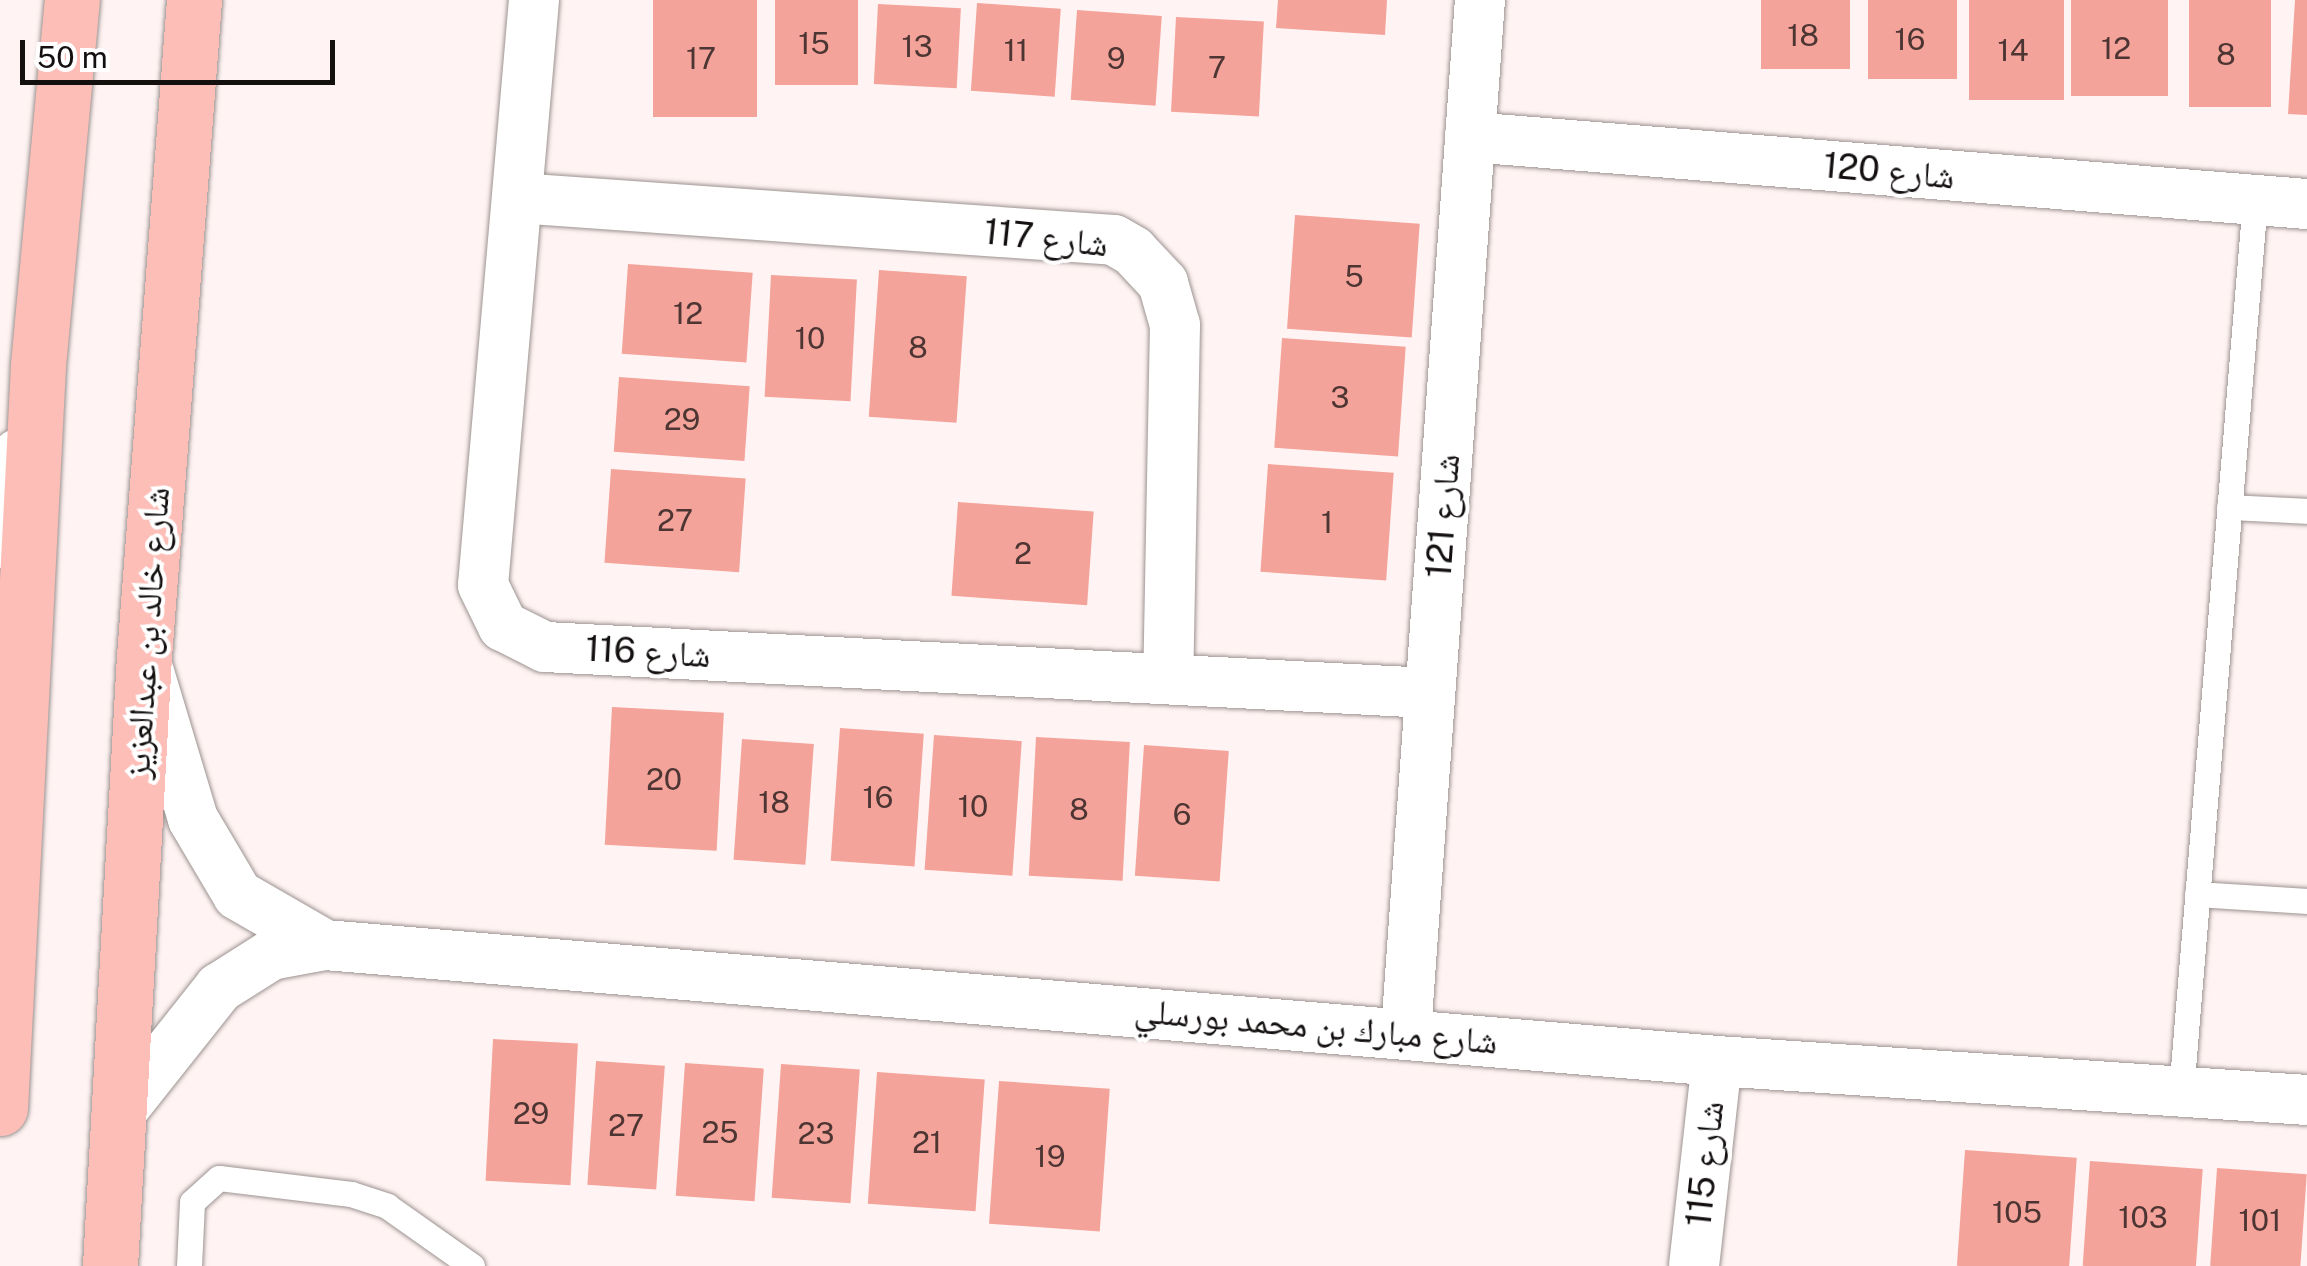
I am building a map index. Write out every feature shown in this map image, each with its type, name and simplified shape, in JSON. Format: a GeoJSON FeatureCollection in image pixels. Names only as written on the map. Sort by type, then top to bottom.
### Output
{"type":"FeatureCollection","features":[{"type":"Feature","properties":{"kind":"main road"},"geometry":{"type":"LineString","coordinates":[[0,1108],[38,365],[72,0]]}},
{"type":"Feature","properties":{"kind":"main road","name":"شارع خالد بن عبدالعزيز"},"geometry":{"type":"LineString","coordinates":[[110,1266],[144,656],[194,0]]}},
{"type":"Feature","properties":{"kind":"street","name":"شارع 116"},"geometry":{"type":"LineString","coordinates":[[534,0],[483,585],[503,626],[545,646],[1430,693]]}},
{"type":"Feature","properties":{"kind":"street","name":"شارع 121"},"geometry":{"type":"LineString","coordinates":[[1406,1032],[1480,0]]}},
{"type":"Feature","properties":{"kind":"street","name":"شارع 120"},"geometry":{"type":"LineString","coordinates":[[1470,138],[2307,204]]}},
{"type":"Feature","properties":{"kind":"street","name":"شارع 117"},"geometry":{"type":"LineString","coordinates":[[517,198],[1114,240],[1133,251],[1163,283],[1175,325],[1168,680]]}},
{"type":"Feature","properties":{"kind":"street"},"geometry":{"type":"LineString","coordinates":[[0,540],[38,365]]}},
{"type":"Feature","properties":{"kind":"street","name":"شارع مبارك بن محمد بورسلي"},"geometry":{"type":"LineString","coordinates":[[144,656],[193,818],[238,895],[325,945]]}},
{"type":"Feature","properties":{"kind":"street","name":"شارع مبارك بن محمد بورسلي"},"geometry":{"type":"LineString","coordinates":[[116,1118],[219,988],[271,955],[325,945],[1406,1032],[1717,1061],[2307,1100]]}},
{"type":"Feature","properties":{"kind":"street","name":"شارع 115"},"geometry":{"type":"LineString","coordinates":[[1694,1266],[1717,1061]]}},
{"type":"Feature","properties":{"kind":"lane"},"geometry":{"type":"LineString","coordinates":[[2180,1092],[2256,200]]}},
{"type":"Feature","properties":{"kind":"lane"},"geometry":{"type":"LineString","coordinates":[[2229,507],[2307,511]]}},
{"type":"Feature","properties":{"kind":"lane"},"geometry":{"type":"LineString","coordinates":[[2196,894],[2307,901]]}},
{"type":"Feature","properties":{"kind":"lane"},"geometry":{"type":"LineString","coordinates":[[189,1266],[192,1202],[220,1178],[369,1200],[420,1224],[472,1266]]}},
{"type":"Feature","properties":{"kind":"building"},"geometry":{"type":"Polygon","coordinates":[[[653,0],[757,0],[757,117],[653,117],[653,0]]]}},
{"type":"Feature","properties":{"kind":"building"},"geometry":{"type":"Polygon","coordinates":[[[775,0],[858,0],[858,85],[775,85],[775,0]]]}},
{"type":"Feature","properties":{"kind":"building"},"geometry":{"type":"Polygon","coordinates":[[[1278,0],[1387,0],[1385,35],[1276,28],[1278,0]]]}},
{"type":"Feature","properties":{"kind":"building"},"geometry":{"type":"Polygon","coordinates":[[[1761,0],[1850,0],[1850,69],[1761,69],[1761,0]]]}},
{"type":"Feature","properties":{"kind":"building"},"geometry":{"type":"Polygon","coordinates":[[[1868,0],[1957,0],[1957,79],[1868,79],[1868,0]]]}},
{"type":"Feature","properties":{"kind":"building"},"geometry":{"type":"Polygon","coordinates":[[[1969,0],[2064,0],[2064,100],[1969,100],[1969,0]]]}},
{"type":"Feature","properties":{"kind":"building"},"geometry":{"type":"Polygon","coordinates":[[[2071,0],[2168,0],[2168,96],[2071,96],[2071,0]]]}},
{"type":"Feature","properties":{"kind":"building"},"geometry":{"type":"Polygon","coordinates":[[[2189,0],[2271,0],[2271,107],[2189,107],[2189,0]]]}},
{"type":"Feature","properties":{"kind":"building"},"geometry":{"type":"Polygon","coordinates":[[[2295,0],[2307,0],[2307,115],[2288,114],[2295,0]]]}},
{"type":"Feature","properties":{"kind":"building"},"geometry":{"type":"Polygon","coordinates":[[[977,3],[1061,9],[1055,97],[971,91],[977,3]]]}},
{"type":"Feature","properties":{"kind":"building"},"geometry":{"type":"Polygon","coordinates":[[[878,4],[961,8],[957,88],[874,84],[878,4]]]}},
{"type":"Feature","properties":{"kind":"building"},"geometry":{"type":"Polygon","coordinates":[[[1077,10],[1162,16],[1156,106],[1071,100],[1077,10]]]}},
{"type":"Feature","properties":{"kind":"building"},"geometry":{"type":"Polygon","coordinates":[[[1176,17],[1264,22],[1259,116],[1171,112],[1176,17]]]}},
{"type":"Feature","properties":{"kind":"building"},"geometry":{"type":"Polygon","coordinates":[[[1295,215],[1420,224],[1412,337],[1287,329],[1295,215]]]}},
{"type":"Feature","properties":{"kind":"building"},"geometry":{"type":"Polygon","coordinates":[[[628,264],[753,273],[746,363],[622,354],[628,264]]]}},
{"type":"Feature","properties":{"kind":"building"},"geometry":{"type":"Polygon","coordinates":[[[879,270],[967,276],[957,423],[869,417],[879,270]]]}},
{"type":"Feature","properties":{"kind":"building"},"geometry":{"type":"Polygon","coordinates":[[[771,275],[857,280],[850,401],[765,397],[771,275]]]}},
{"type":"Feature","properties":{"kind":"building"},"geometry":{"type":"Polygon","coordinates":[[[1282,338],[1406,347],[1398,456],[1274,448],[1282,338]]]}},
{"type":"Feature","properties":{"kind":"building"},"geometry":{"type":"Polygon","coordinates":[[[619,377],[750,386],[744,461],[614,452],[619,377]]]}},
{"type":"Feature","properties":{"kind":"building"},"geometry":{"type":"Polygon","coordinates":[[[1268,464],[1394,473],[1386,581],[1260,572],[1268,464]]]}},
{"type":"Feature","properties":{"kind":"building"},"geometry":{"type":"Polygon","coordinates":[[[611,469],[746,478],[739,572],[604,563],[611,469]]]}},
{"type":"Feature","properties":{"kind":"building"},"geometry":{"type":"Polygon","coordinates":[[[958,502],[1094,511],[1087,605],[951,596],[958,502]]]}},
{"type":"Feature","properties":{"kind":"building"},"geometry":{"type":"Polygon","coordinates":[[[612,707],[724,713],[717,851],[605,845],[612,707]]]}},
{"type":"Feature","properties":{"kind":"building"},"geometry":{"type":"Polygon","coordinates":[[[840,728],[924,734],[915,867],[831,861],[840,728]]]}},
{"type":"Feature","properties":{"kind":"building"},"geometry":{"type":"Polygon","coordinates":[[[934,735],[1022,741],[1012,876],[925,870],[934,735]]]}},
{"type":"Feature","properties":{"kind":"building"},"geometry":{"type":"Polygon","coordinates":[[[1036,737],[1130,742],[1123,881],[1029,876],[1036,737]]]}},
{"type":"Feature","properties":{"kind":"building"},"geometry":{"type":"Polygon","coordinates":[[[742,739],[814,744],[805,865],[734,860],[742,739]]]}},
{"type":"Feature","properties":{"kind":"building"},"geometry":{"type":"Polygon","coordinates":[[[1144,745],[1229,751],[1220,882],[1135,876],[1144,745]]]}},
{"type":"Feature","properties":{"kind":"building"},"geometry":{"type":"Polygon","coordinates":[[[493,1039],[578,1043],[570,1185],[486,1181],[493,1039]]]}},
{"type":"Feature","properties":{"kind":"building"},"geometry":{"type":"Polygon","coordinates":[[[596,1061],[665,1066],[656,1190],[587,1185],[596,1061]]]}},
{"type":"Feature","properties":{"kind":"building"},"geometry":{"type":"Polygon","coordinates":[[[685,1063],[764,1069],[755,1201],[676,1196],[685,1063]]]}},
{"type":"Feature","properties":{"kind":"building"},"geometry":{"type":"Polygon","coordinates":[[[781,1064],[860,1070],[850,1203],[772,1198],[781,1064]]]}},
{"type":"Feature","properties":{"kind":"building"},"geometry":{"type":"Polygon","coordinates":[[[877,1072],[985,1080],[976,1211],[868,1204],[877,1072]]]}},
{"type":"Feature","properties":{"kind":"building"},"geometry":{"type":"Polygon","coordinates":[[[999,1081],[1110,1089],[1100,1231],[989,1224],[999,1081]]]}},
{"type":"Feature","properties":{"kind":"building"},"geometry":{"type":"Polygon","coordinates":[[[1965,1150],[2077,1158],[2069,1266],[1957,1266],[1965,1150]]]}},
{"type":"Feature","properties":{"kind":"building"},"geometry":{"type":"Polygon","coordinates":[[[2090,1161],[2203,1169],[2196,1266],[2083,1266],[2090,1161]]]}},
{"type":"Feature","properties":{"kind":"building"},"geometry":{"type":"Polygon","coordinates":[[[2217,1168],[2307,1174],[2300,1266],[2210,1266],[2217,1168]]]}}]}
